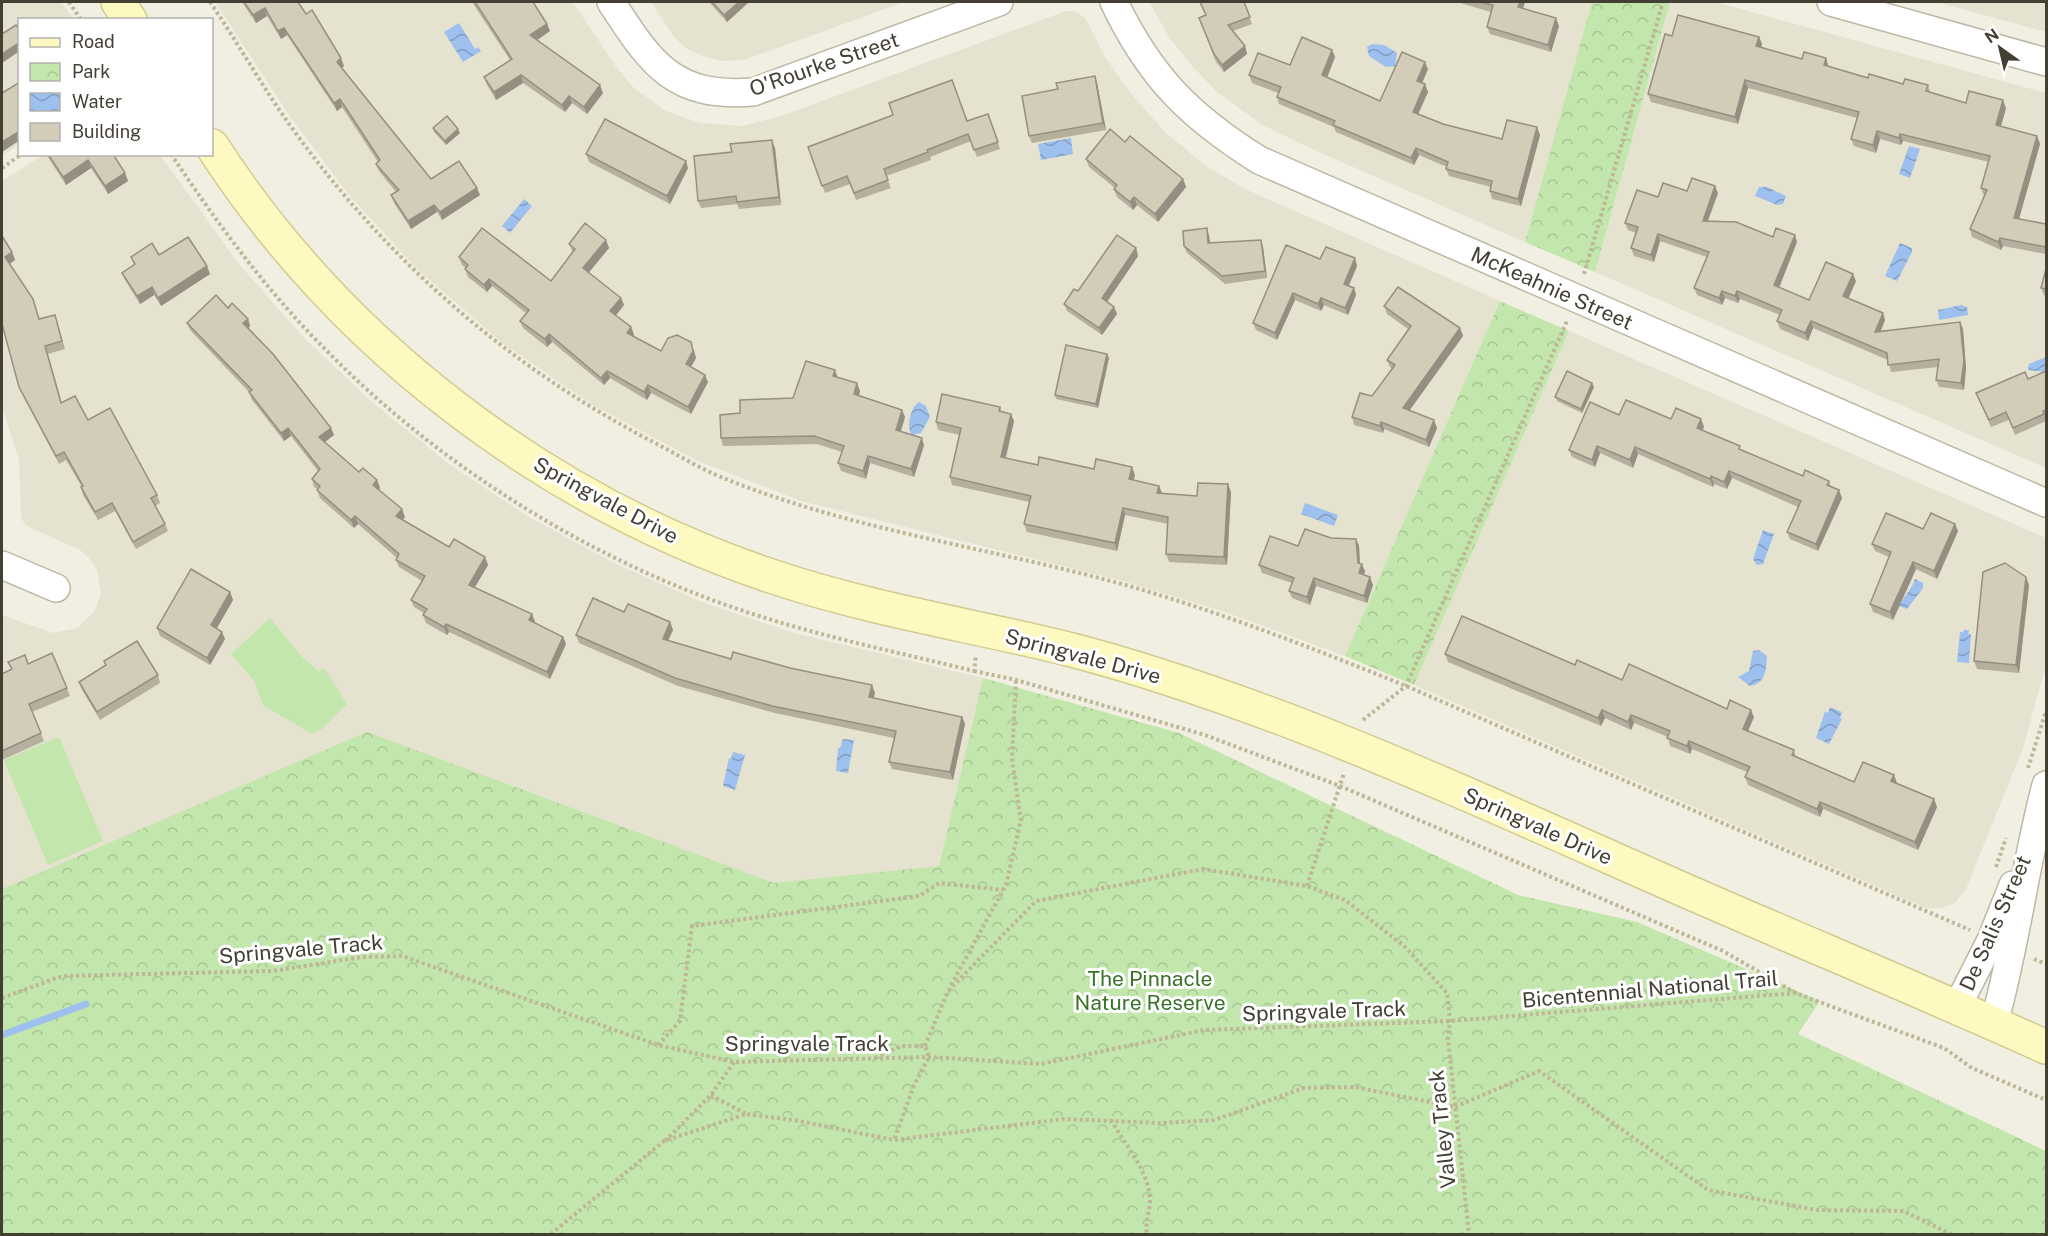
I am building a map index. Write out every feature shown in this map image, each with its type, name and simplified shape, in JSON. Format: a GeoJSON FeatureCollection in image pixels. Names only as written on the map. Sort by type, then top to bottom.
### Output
{"type":"FeatureCollection","features":[{"type":"Feature","properties":{"kind":"main road"},"geometry":{"type":"LineString","coordinates":[[118,2],[129,18]]}},
{"type":"Feature","properties":{"kind":"main road","name":"Springvale Drive"},"geometry":{"type":"LineString","coordinates":[[213,148],[230,174],[291,252],[374,340],[475,424],[562,480],[658,532],[775,578],[1074,651],[1151,674],[1298,724],[2046,1047]]}},
{"type":"Feature","properties":{"kind":"street","name":"O'Rourke Street"},"geometry":{"type":"LineString","coordinates":[[611,2],[639,45],[664,70],[692,87],[723,95],[753,92],[999,2]]}},
{"type":"Feature","properties":{"kind":"street","name":"McKeahnie Street"},"geometry":{"type":"LineString","coordinates":[[1114,2],[1130,36],[1177,99],[1228,141],[1264,163],[2046,503]]}},
{"type":"Feature","properties":{"kind":"street"},"geometry":{"type":"LineString","coordinates":[[1831,2],[2046,62]]}},
{"type":"Feature","properties":{"kind":"street"},"geometry":{"type":"LineString","coordinates":[[2,565],[56,588]]}},
{"type":"Feature","properties":{"kind":"street","name":"De Salis Street"},"geometry":{"type":"LineString","coordinates":[[1994,1023],[2002,945],[2046,785]]}},
{"type":"Feature","properties":{"kind":"street","name":"De Salis Street"},"geometry":{"type":"LineString","coordinates":[[1956,1009],[2002,945]]}},
{"type":"Feature","properties":{"kind":"path"},"geometry":{"type":"LineString","coordinates":[[69,2],[80,18]]}},
{"type":"Feature","properties":{"kind":"path"},"geometry":{"type":"LineString","coordinates":[[210,2],[292,128],[398,257],[507,352],[568,395],[614,422],[720,476],[814,509],[902,533],[1129,586],[1232,619],[1406,686],[2046,964]]}},
{"type":"Feature","properties":{"kind":"path"},"geometry":{"type":"LineString","coordinates":[[1307,886],[1364,719],[1406,686],[1577,299],[1663,2]]}},
{"type":"Feature","properties":{"kind":"path"},"geometry":{"type":"LineString","coordinates":[[2,168],[19,156]]}},
{"type":"Feature","properties":{"kind":"path"},"geometry":{"type":"LineString","coordinates":[[974,671],[1017,680],[1205,735],[1340,786],[1724,951],[1795,993]]}},
{"type":"Feature","properties":{"kind":"path"},"geometry":{"type":"LineString","coordinates":[[894,1140],[914,1085],[929,1057],[925,1046],[948,991],[1003,890],[1021,820],[1012,759],[1017,680]]}},
{"type":"Feature","properties":{"kind":"path","name":"Valley Track"},"geometry":{"type":"LineString","coordinates":[[948,991],[1036,901],[1203,869],[1307,886],[1345,900],[1404,946],[1447,993],[1450,1021],[1448,1038],[1469,1234]]}},
{"type":"Feature","properties":{"kind":"path"},"geometry":{"type":"LineString","coordinates":[[658,1045],[680,1020],[692,926],[919,896],[939,883],[1003,890]]}},
{"type":"Feature","properties":{"kind":"path","name":"Springvale Track"},"geometry":{"type":"LineString","coordinates":[[2,998],[62,976],[273,971],[362,957],[402,956],[658,1045],[734,1062],[929,1057],[1041,1064],[1204,1030],[1450,1021]]}},
{"type":"Feature","properties":{"kind":"path","name":"Bicentennial National Trail"},"geometry":{"type":"LineString","coordinates":[[1450,1021],[1795,993],[1944,1048],[1972,1068],[2046,1100]]}},
{"type":"Feature","properties":{"kind":"path"},"geometry":{"type":"LineString","coordinates":[[872,1059],[901,1046],[925,1046]]}},
{"type":"Feature","properties":{"kind":"path"},"geometry":{"type":"LineString","coordinates":[[551,1234],[664,1141],[711,1095],[734,1062]]}},
{"type":"Feature","properties":{"kind":"path"},"geometry":{"type":"LineString","coordinates":[[711,1095],[746,1114],[799,1121],[894,1140],[1064,1119],[1111,1119],[1160,1123],[1214,1120],[1304,1088],[1355,1087],[1455,1107],[1539,1071],[1708,1190],[1817,1210],[1902,1211],[1952,1234]]}},
{"type":"Feature","properties":{"kind":"path"},"geometry":{"type":"LineString","coordinates":[[664,1141],[746,1114]]}},
{"type":"Feature","properties":{"kind":"path"},"geometry":{"type":"LineString","coordinates":[[1111,1119],[1146,1180],[1150,1202],[1145,1218],[1147,1234]]}},
{"type":"Feature","properties":{"kind":"shaded area"},"geometry":{"type":"Polygon","coordinates":[[[2,2],[61,2],[72,18],[18,18],[18,145],[2,156],[2,2]]]}},
{"type":"Feature","properties":{"kind":"shaded area"},"geometry":{"type":"Polygon","coordinates":[[[215,2],[573,2],[616,67],[634,88],[666,111],[700,123],[743,126],[784,115],[1066,11],[1075,11],[1085,18],[1105,57],[1132,95],[1166,133],[1206,166],[1245,189],[1500,301],[1345,656],[1222,611],[1119,580],[801,501],[696,460],[594,406],[501,342],[416,268],[349,195],[291,118],[215,2]]]}},
{"type":"Feature","properties":{"kind":"shaded area"},"geometry":{"type":"Polygon","coordinates":[[[651,2],[904,2],[744,60],[724,61],[705,57],[687,49],[674,37],[651,2]]]}},
{"type":"Feature","properties":{"kind":"shaded area"},"geometry":{"type":"Polygon","coordinates":[[[1149,2],[1592,2],[1525,242],[1312,149],[1261,124],[1216,91],[1193,67],[1169,37],[1149,2]]]}},
{"type":"Feature","properties":{"kind":"shaded area"},"geometry":{"type":"Polygon","coordinates":[[[1670,2],[1715,2],[2046,93],[2046,468],[1595,272],[1670,2]]]}},
{"type":"Feature","properties":{"kind":"shaded area"},"geometry":{"type":"Polygon","coordinates":[[[1936,2],[2046,2],[2046,32],[1936,2]]]}},
{"type":"Feature","properties":{"kind":"shaded area"},"geometry":{"type":"Polygon","coordinates":[[[41,156],[161,156],[239,264],[303,337],[373,403],[449,464],[529,517],[614,563],[702,602],[794,633],[983,678],[939,866],[776,884],[368,733],[2,891],[2,615],[53,633],[77,628],[95,611],[101,592],[97,570],[89,558],[80,550],[27,526],[21,519],[19,460],[2,407],[2,181],[41,156]]]}},
{"type":"Feature","properties":{"kind":"shaded area"},"geometry":{"type":"Polygon","coordinates":[[[1569,331],[2046,538],[2046,665],[2023,748],[1966,889],[1955,903],[1942,908],[1926,908],[1414,685],[1569,331]]]}},
{"type":"Feature","properties":{"kind":"green space"},"geometry":{"type":"Polygon","coordinates":[[[1592,2],[1670,2],[1595,272],[1525,242],[1592,2]]]}},
{"type":"Feature","properties":{"kind":"green space"},"geometry":{"type":"Polygon","coordinates":[[[1500,301],[1569,331],[1414,685],[1345,656],[1500,301]]]}},
{"type":"Feature","properties":{"kind":"green space"},"geometry":{"type":"Polygon","coordinates":[[[270,618],[302,657],[319,672],[324,668],[347,704],[322,729],[312,734],[263,705],[255,682],[231,654],[270,618]]]}},
{"type":"Feature","properties":{"kind":"green space","name":"The Pinnacle Nature Reserve"},"geometry":{"type":"Polygon","coordinates":[[[983,678],[1179,733],[1518,895],[1637,922],[1820,1001],[1798,1034],[2046,1151],[2046,1234],[2,1234],[2,889],[367,732],[774,883],[939,866],[983,678]]]}},
{"type":"Feature","properties":{"kind":"green space"},"geometry":{"type":"Polygon","coordinates":[[[59,737],[103,841],[48,865],[4,760],[59,737]]]}},
{"type":"Feature","properties":{"kind":"water"},"geometry":{"type":"Polygon","coordinates":[[[459,23],[475,49],[478,47],[481,51],[463,62],[444,32],[459,23]]]}},
{"type":"Feature","properties":{"kind":"water"},"geometry":{"type":"Polygon","coordinates":[[[1372,44],[1384,45],[1397,53],[1395,66],[1386,67],[1369,56],[1367,47],[1372,44]]]}},
{"type":"Feature","properties":{"kind":"water"},"geometry":{"type":"Polygon","coordinates":[[[1071,138],[1073,154],[1041,160],[1038,144],[1071,138]]]}},
{"type":"Feature","properties":{"kind":"water"},"geometry":{"type":"Polygon","coordinates":[[[1909,146],[1920,149],[1910,178],[1899,174],[1909,146]]]}},
{"type":"Feature","properties":{"kind":"water"},"geometry":{"type":"Polygon","coordinates":[[[1759,187],[1767,187],[1786,196],[1783,204],[1777,205],[1755,196],[1759,187]]]}},
{"type":"Feature","properties":{"kind":"water"},"geometry":{"type":"Polygon","coordinates":[[[524,199],[532,206],[510,233],[502,226],[524,199]]]}},
{"type":"Feature","properties":{"kind":"water"},"geometry":{"type":"Polygon","coordinates":[[[1900,243],[1912,248],[1912,252],[1897,281],[1885,276],[1900,243]]]}},
{"type":"Feature","properties":{"kind":"water"},"geometry":{"type":"Polygon","coordinates":[[[1961,305],[1967,307],[1968,315],[1939,320],[1938,310],[1961,305]]]}},
{"type":"Feature","properties":{"kind":"water"},"geometry":{"type":"Polygon","coordinates":[[[2046,357],[2046,372],[2028,370],[2029,364],[2046,357]]]}},
{"type":"Feature","properties":{"kind":"water"},"geometry":{"type":"Polygon","coordinates":[[[919,402],[926,406],[930,417],[921,433],[912,435],[909,427],[910,418],[919,402]]]}},
{"type":"Feature","properties":{"kind":"water"},"geometry":{"type":"Polygon","coordinates":[[[1305,503],[1338,515],[1334,526],[1301,514],[1305,503]]]}},
{"type":"Feature","properties":{"kind":"water"},"geometry":{"type":"Polygon","coordinates":[[[1763,530],[1774,534],[1763,564],[1757,565],[1753,559],[1763,530]]]}},
{"type":"Feature","properties":{"kind":"water"},"geometry":{"type":"Polygon","coordinates":[[[1915,579],[1923,583],[1923,588],[1907,609],[1899,606],[1912,586],[1915,579]]]}},
{"type":"Feature","properties":{"kind":"water"},"geometry":{"type":"Polygon","coordinates":[[[1969,630],[1968,634],[1971,634],[1969,663],[1957,662],[1960,632],[1969,630]]]}},
{"type":"Feature","properties":{"kind":"water"},"geometry":{"type":"Polygon","coordinates":[[[1759,650],[1767,656],[1765,671],[1759,682],[1750,686],[1738,677],[1749,671],[1753,651],[1759,650]]]}},
{"type":"Feature","properties":{"kind":"water"},"geometry":{"type":"Polygon","coordinates":[[[1830,707],[1842,712],[1840,718],[1842,719],[1829,744],[1816,738],[1825,712],[1828,713],[1830,707]]]}},
{"type":"Feature","properties":{"kind":"water"},"geometry":{"type":"Polygon","coordinates":[[[843,739],[854,740],[848,773],[836,771],[838,748],[843,739]]]}},
{"type":"Feature","properties":{"kind":"water"},"geometry":{"type":"Polygon","coordinates":[[[733,752],[745,755],[735,790],[723,786],[729,758],[731,759],[733,752]]]}},
{"type":"Feature","properties":{"kind":"building"},"geometry":{"type":"Polygon","coordinates":[[[244,2],[298,2],[306,14],[312,10],[341,58],[337,62],[431,179],[459,161],[477,188],[440,212],[434,205],[408,221],[391,195],[399,190],[376,164],[380,160],[340,99],[334,103],[284,28],[278,31],[265,8],[253,15],[244,2]]]}},
{"type":"Feature","properties":{"kind":"building"},"geometry":{"type":"Polygon","coordinates":[[[475,2],[533,2],[547,24],[530,35],[600,85],[584,107],[569,96],[562,105],[521,75],[494,92],[484,77],[512,59],[475,2]]]}},
{"type":"Feature","properties":{"kind":"building"},"geometry":{"type":"Polygon","coordinates":[[[712,2],[739,2],[724,15],[712,2]]]}},
{"type":"Feature","properties":{"kind":"building"},"geometry":{"type":"Polygon","coordinates":[[[1200,2],[1244,2],[1250,17],[1228,25],[1245,46],[1222,65],[1214,54],[1199,18],[1206,15],[1200,2]]]}},
{"type":"Feature","properties":{"kind":"building"},"geometry":{"type":"Polygon","coordinates":[[[1480,2],[1520,2],[1518,7],[1556,18],[1548,45],[1487,27],[1493,5],[1480,2]]]}},
{"type":"Feature","properties":{"kind":"building"},"geometry":{"type":"Polygon","coordinates":[[[1678,15],[1759,37],[1756,46],[1802,59],[1804,52],[1826,58],[1824,65],[1868,78],[1869,74],[1903,84],[1905,79],[1928,85],[1926,91],[1966,103],[1969,91],[2003,100],[1996,125],[2037,136],[2014,218],[2046,224],[2046,247],[2000,238],[1998,242],[1970,229],[1987,190],[1981,188],[1990,156],[1900,134],[1899,138],[1877,131],[1873,145],[1851,139],[1859,112],[1745,80],[1735,117],[1648,94],[1665,34],[1672,36],[1678,15]]]}},
{"type":"Feature","properties":{"kind":"building"},"geometry":{"type":"Polygon","coordinates":[[[16,25],[18,28],[18,43],[2,54],[2,34],[16,25]]]}},
{"type":"Feature","properties":{"kind":"building"},"geometry":{"type":"Polygon","coordinates":[[[1302,37],[1332,50],[1322,75],[1380,101],[1402,52],[1425,62],[1417,81],[1425,84],[1413,112],[1443,124],[1502,139],[1507,120],[1537,127],[1518,199],[1490,191],[1492,181],[1446,169],[1448,162],[1416,148],[1411,158],[1333,125],[1335,121],[1277,97],[1281,87],[1249,75],[1258,53],[1290,65],[1302,37]]]}},
{"type":"Feature","properties":{"kind":"building"},"geometry":{"type":"Polygon","coordinates":[[[1095,76],[1103,123],[1029,136],[1022,96],[1058,89],[1056,83],[1095,76]]]}},
{"type":"Feature","properties":{"kind":"building"},"geometry":{"type":"Polygon","coordinates":[[[952,80],[967,121],[988,114],[998,142],[974,150],[968,134],[884,169],[888,180],[854,193],[847,176],[822,186],[808,147],[893,115],[889,103],[952,80]]]}},
{"type":"Feature","properties":{"kind":"building"},"geometry":{"type":"Polygon","coordinates":[[[18,83],[18,132],[2,142],[2,93],[18,83]]]}},
{"type":"Feature","properties":{"kind":"building"},"geometry":{"type":"Polygon","coordinates":[[[447,116],[458,129],[445,141],[433,128],[447,116]]]}},
{"type":"Feature","properties":{"kind":"building"},"geometry":{"type":"Polygon","coordinates":[[[605,119],[686,161],[667,196],[586,154],[605,119]]]}},
{"type":"Feature","properties":{"kind":"building"},"geometry":{"type":"Polygon","coordinates":[[[1110,129],[1125,142],[1130,136],[1183,179],[1155,214],[1134,197],[1130,202],[1114,189],[1117,185],[1086,159],[1110,129]]]}},
{"type":"Feature","properties":{"kind":"building"},"geometry":{"type":"Polygon","coordinates":[[[772,140],[779,197],[737,202],[736,196],[698,201],[694,156],[732,152],[730,144],[772,140]]]}},
{"type":"Feature","properties":{"kind":"building"},"geometry":{"type":"Polygon","coordinates":[[[49,156],[114,156],[125,173],[105,186],[88,160],[63,177],[49,156]]]}},
{"type":"Feature","properties":{"kind":"building"},"geometry":{"type":"Polygon","coordinates":[[[1692,178],[1715,186],[1703,221],[1736,222],[1773,237],[1776,228],[1795,235],[1774,285],[1809,300],[1826,262],[1853,274],[1843,296],[1883,313],[1875,332],[1960,322],[1964,361],[1961,383],[1936,380],[1939,359],[1888,365],[1887,353],[1811,321],[1805,333],[1777,321],[1782,310],[1737,291],[1735,296],[1722,291],[1719,298],[1694,288],[1709,252],[1658,234],[1651,255],[1631,248],[1638,227],[1625,223],[1637,190],[1658,197],[1663,183],[1687,191],[1692,178]]]}},
{"type":"Feature","properties":{"kind":"building"},"geometry":{"type":"Polygon","coordinates":[[[585,223],[606,240],[583,268],[621,298],[610,311],[631,327],[627,333],[661,351],[668,338],[677,335],[691,342],[693,351],[686,364],[705,375],[688,407],[648,385],[644,392],[607,371],[601,378],[549,334],[545,339],[520,321],[529,310],[489,279],[484,285],[465,269],[468,265],[459,257],[482,228],[551,281],[575,249],[569,244],[585,223]]]}},
{"type":"Feature","properties":{"kind":"building"},"geometry":{"type":"Polygon","coordinates":[[[1207,228],[1208,243],[1261,240],[1265,271],[1222,276],[1184,246],[1183,231],[1207,228]]]}},
{"type":"Feature","properties":{"kind":"building"},"geometry":{"type":"Polygon","coordinates":[[[1117,235],[1136,248],[1102,298],[1114,307],[1099,328],[1064,304],[1074,289],[1078,291],[1117,235]]]}},
{"type":"Feature","properties":{"kind":"building"},"geometry":{"type":"Polygon","coordinates":[[[2,236],[12,252],[5,257],[33,299],[39,319],[55,315],[62,341],[45,346],[61,403],[75,396],[88,420],[110,408],[157,495],[151,498],[165,524],[133,542],[112,503],[95,512],[64,452],[56,456],[19,387],[2,324],[2,236]]]}},
{"type":"Feature","properties":{"kind":"building"},"geometry":{"type":"Polygon","coordinates":[[[188,237],[207,266],[158,298],[152,287],[137,296],[122,273],[135,264],[131,257],[152,243],[159,255],[188,237]]]}},
{"type":"Feature","properties":{"kind":"building"},"geometry":{"type":"Polygon","coordinates":[[[1286,245],[1320,259],[1326,247],[1355,258],[1344,284],[1354,288],[1345,308],[1321,298],[1318,304],[1293,293],[1275,333],[1253,323],[1286,245]]]}},
{"type":"Feature","properties":{"kind":"building"},"geometry":{"type":"Polygon","coordinates":[[[2046,269],[2046,289],[2041,288],[2046,269]]]}},
{"type":"Feature","properties":{"kind":"building"},"geometry":{"type":"Polygon","coordinates":[[[1398,287],[1460,328],[1403,408],[1434,420],[1426,440],[1381,422],[1380,426],[1352,417],[1360,393],[1372,396],[1395,365],[1387,360],[1411,326],[1384,306],[1398,287]]]}},
{"type":"Feature","properties":{"kind":"building"},"geometry":{"type":"Polygon","coordinates":[[[216,295],[228,308],[232,303],[248,319],[243,323],[273,354],[331,428],[319,437],[359,472],[363,468],[377,480],[373,485],[402,509],[396,516],[449,547],[454,539],[485,557],[469,585],[532,614],[529,620],[563,637],[547,672],[446,624],[444,627],[423,615],[427,609],[411,600],[425,576],[396,560],[399,554],[355,516],[351,520],[317,490],[320,486],[312,479],[320,469],[288,428],[281,433],[249,392],[252,390],[187,323],[216,295]]]}},
{"type":"Feature","properties":{"kind":"building"},"geometry":{"type":"Polygon","coordinates":[[[1066,345],[1107,354],[1096,404],[1055,395],[1066,345]]]}},
{"type":"Feature","properties":{"kind":"building"},"geometry":{"type":"Polygon","coordinates":[[[806,361],[835,370],[833,376],[857,383],[854,394],[902,410],[896,430],[922,438],[911,469],[868,456],[863,471],[838,463],[844,446],[814,436],[721,438],[720,415],[740,413],[740,400],[793,398],[806,361]]]}},
{"type":"Feature","properties":{"kind":"building"},"geometry":{"type":"Polygon","coordinates":[[[1567,371],[1592,383],[1581,409],[1555,397],[1567,371]]]}},
{"type":"Feature","properties":{"kind":"building"},"geometry":{"type":"Polygon","coordinates":[[[2046,371],[2046,410],[2043,411],[2044,414],[2013,428],[2006,412],[1989,420],[1976,393],[2025,372],[2028,379],[2046,371]]]}},
{"type":"Feature","properties":{"kind":"building"},"geometry":{"type":"Polygon","coordinates":[[[942,394],[1000,407],[999,411],[1011,414],[1001,457],[1038,465],[1039,457],[1094,469],[1096,459],[1132,467],[1129,479],[1159,486],[1157,493],[1197,496],[1198,483],[1228,484],[1224,557],[1166,554],[1168,517],[1123,508],[1115,543],[1024,524],[1031,496],[950,477],[961,428],[936,422],[942,394]]]}},
{"type":"Feature","properties":{"kind":"building"},"geometry":{"type":"Polygon","coordinates":[[[1626,400],[1671,419],[1676,408],[1701,419],[1697,428],[1740,446],[1739,449],[1803,476],[1805,470],[1829,481],[1827,485],[1839,490],[1816,544],[1787,532],[1801,501],[1729,471],[1724,482],[1711,476],[1710,479],[1635,447],[1630,460],[1597,446],[1592,460],[1569,450],[1590,402],[1619,415],[1626,400]]]}},
{"type":"Feature","properties":{"kind":"building"},"geometry":{"type":"Polygon","coordinates":[[[1886,513],[1923,529],[1931,513],[1955,524],[1934,571],[1913,562],[1890,612],[1870,604],[1891,552],[1872,544],[1886,513]]]}},
{"type":"Feature","properties":{"kind":"building"},"geometry":{"type":"Polygon","coordinates":[[[1305,529],[1331,538],[1356,539],[1358,563],[1362,564],[1359,573],[1370,577],[1364,596],[1314,578],[1307,597],[1289,591],[1294,578],[1259,565],[1270,536],[1298,546],[1305,529]]]}},
{"type":"Feature","properties":{"kind":"building"},"geometry":{"type":"Polygon","coordinates":[[[2005,563],[2026,577],[2016,665],[1974,661],[1983,572],[2005,563]]]}},
{"type":"Feature","properties":{"kind":"building"},"geometry":{"type":"Polygon","coordinates":[[[191,569],[230,592],[211,625],[222,632],[207,658],[157,628],[191,569]]]}},
{"type":"Feature","properties":{"kind":"building"},"geometry":{"type":"Polygon","coordinates":[[[593,598],[624,612],[628,604],[670,622],[663,639],[731,659],[733,652],[790,668],[872,685],[869,697],[962,717],[950,772],[889,762],[896,731],[772,706],[675,678],[576,635],[593,598]]]}},
{"type":"Feature","properties":{"kind":"building"},"geometry":{"type":"Polygon","coordinates":[[[1462,616],[1575,665],[1577,660],[1622,680],[1629,664],[1727,709],[1730,700],[1751,710],[1743,729],[1794,750],[1792,755],[1854,782],[1863,762],[1894,775],[1891,781],[1934,799],[1915,842],[1820,802],[1817,809],[1745,777],[1750,767],[1689,741],[1687,746],[1667,738],[1670,731],[1631,715],[1628,722],[1602,710],[1598,718],[1445,654],[1462,616]]]}},
{"type":"Feature","properties":{"kind":"building"},"geometry":{"type":"Polygon","coordinates":[[[137,641],[158,675],[97,712],[79,682],[106,665],[104,661],[137,641]]]}},
{"type":"Feature","properties":{"kind":"building"},"geometry":{"type":"Polygon","coordinates":[[[52,653],[67,688],[29,704],[41,733],[2,751],[2,674],[12,669],[8,662],[25,655],[28,664],[52,653]]]}},
{"type":"Feature","properties":{"kind":"waterway"},"geometry":{"type":"LineString","coordinates":[[2,1035],[86,1004]]}}]}
